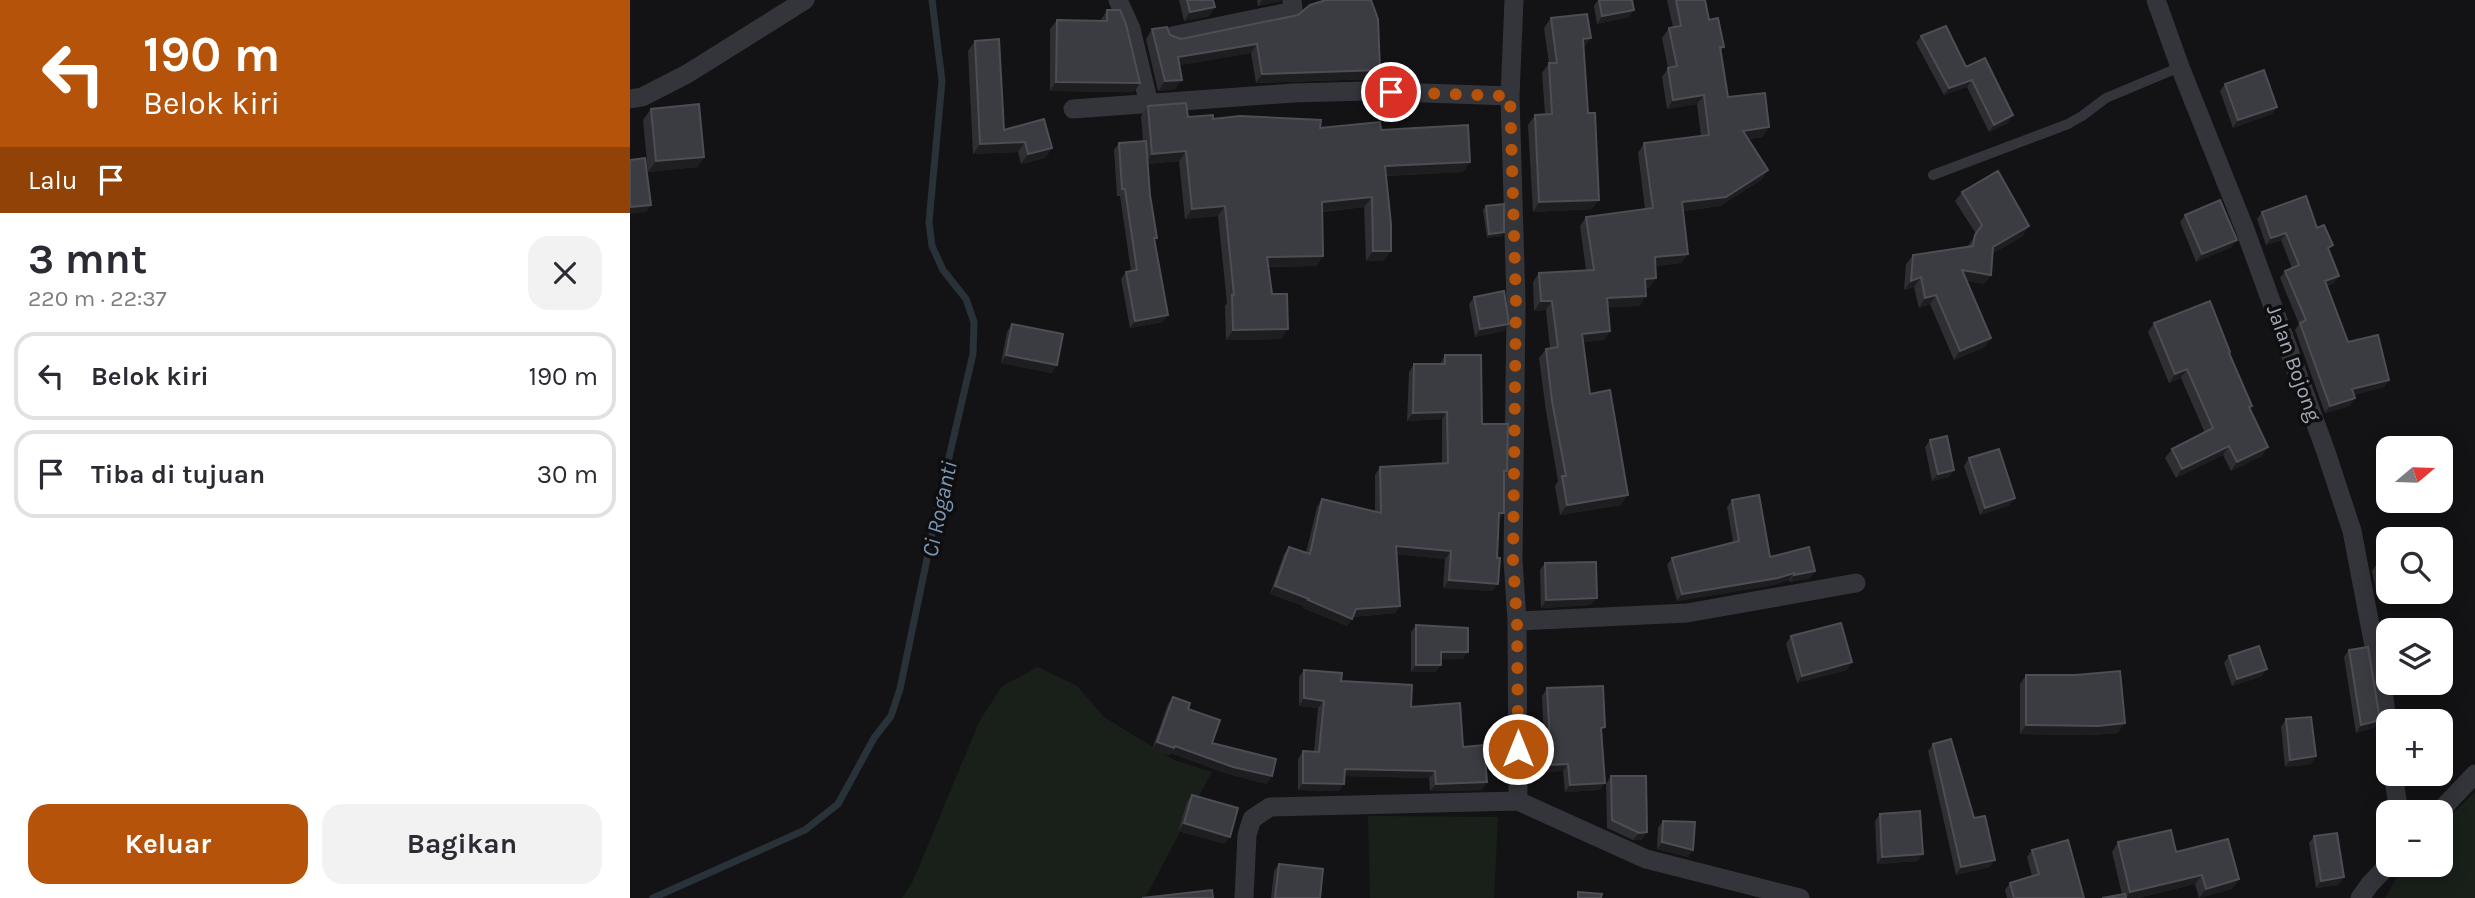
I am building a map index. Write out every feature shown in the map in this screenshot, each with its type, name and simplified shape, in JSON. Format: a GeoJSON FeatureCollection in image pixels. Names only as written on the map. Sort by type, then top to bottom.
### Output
{"type":"FeatureCollection","features":[{"type":"Feature","properties":{"kind":"street"},"geometry":{"type":"LineString","coordinates":[[630,99],[642,97],[687,74],[805,0]]}},
{"type":"Feature","properties":{"kind":"street"},"geometry":{"type":"LineString","coordinates":[[1118,0],[1130,29],[1149,104]]}},
{"type":"Feature","properties":{"kind":"street"},"geometry":{"type":"LineString","coordinates":[[1172,36],[1289,12],[1293,9],[1292,0]]}},
{"type":"Feature","properties":{"kind":"street"},"geometry":{"type":"LineString","coordinates":[[1514,0],[1510,96],[1516,303],[1513,561],[1517,621],[1518,800]]}},
{"type":"Feature","properties":{"kind":"street","name":"Jalan Bojong"},"geometry":{"type":"LineString","coordinates":[[2156,0],[2244,227],[2352,531],[2385,709]]}},
{"type":"Feature","properties":{"kind":"street"},"geometry":{"type":"LineString","coordinates":[[1073,109],[1367,90],[1510,96]]}},
{"type":"Feature","properties":{"kind":"street"},"geometry":{"type":"LineString","coordinates":[[1517,621],[1686,613],[1856,583]]}},
{"type":"Feature","properties":{"kind":"street"},"geometry":{"type":"LineString","coordinates":[[2450,800],[2475,774]]}},
{"type":"Feature","properties":{"kind":"street"},"geometry":{"type":"LineString","coordinates":[[1244,898],[1247,835],[1252,819],[1270,807],[1518,800],[1646,859],[1800,898]]}},
{"type":"Feature","properties":{"kind":"street"},"geometry":{"type":"LineString","coordinates":[[2360,898],[2377,877]]}},
{"type":"Feature","properties":{"kind":"lane"},"geometry":{"type":"LineString","coordinates":[[1933,175],[2067,124],[2106,98],[2180,67]]}},
{"type":"Feature","properties":{"kind":"shaded area"},"geometry":{"type":"Polygon","coordinates":[[[1038,667],[1077,686],[1104,717],[1174,760],[1212,772],[1145,898],[902,898],[913,881],[979,722],[1002,686],[1038,667]]]}},
{"type":"Feature","properties":{"kind":"shaded area"},"geometry":{"type":"Polygon","coordinates":[[[2475,792],[2475,898],[2385,898],[2397,877],[2453,877],[2453,813],[2475,792]]]}},
{"type":"Feature","properties":{"kind":"shaded area"},"geometry":{"type":"Polygon","coordinates":[[[1368,816],[1498,817],[1494,898],[1370,898],[1368,816]]]}},
{"type":"Feature","properties":{"kind":"building"},"geometry":{"type":"Polygon","coordinates":[[[1187,0],[1213,0],[1215,7],[1190,12],[1187,0]]]}},
{"type":"Feature","properties":{"kind":"building"},"geometry":{"type":"Polygon","coordinates":[[[1326,0],[1371,0],[1378,19],[1380,70],[1262,74],[1257,44],[1178,57],[1182,80],[1165,81],[1152,29],[1167,27],[1170,35],[1181,39],[1298,15],[1310,5],[1326,0]]]}},
{"type":"Feature","properties":{"kind":"building"},"geometry":{"type":"Polygon","coordinates":[[[1599,0],[1632,0],[1634,10],[1602,16],[1599,0]]]}},
{"type":"Feature","properties":{"kind":"building"},"geometry":{"type":"Polygon","coordinates":[[[1676,0],[1705,0],[1709,20],[1718,18],[1724,47],[1720,47],[1728,97],[1765,93],[1769,127],[1743,131],[1768,170],[1726,197],[1682,202],[1688,254],[1655,257],[1656,278],[1645,279],[1646,296],[1607,298],[1610,331],[1582,334],[1590,394],[1610,390],[1628,495],[1567,505],[1562,476],[1566,476],[1552,401],[1546,349],[1558,347],[1552,301],[1541,301],[1539,273],[1594,270],[1586,217],[1653,208],[1644,143],[1709,135],[1704,95],[1673,100],[1668,68],[1677,66],[1669,28],[1681,26],[1676,0]]]}},
{"type":"Feature","properties":{"kind":"building"},"geometry":{"type":"Polygon","coordinates":[[[1107,10],[1120,10],[1140,83],[1056,82],[1057,20],[1107,21],[1107,10]]]}},
{"type":"Feature","properties":{"kind":"building"},"geometry":{"type":"Polygon","coordinates":[[[1587,14],[1591,38],[1583,39],[1588,113],[1595,113],[1599,200],[1539,202],[1535,115],[1552,114],[1549,63],[1557,63],[1551,18],[1587,14]]]}},
{"type":"Feature","properties":{"kind":"building"},"geometry":{"type":"Polygon","coordinates":[[[1946,26],[1966,67],[1985,58],[2013,115],[1994,125],[1972,80],[1949,88],[1921,36],[1946,26]]]}},
{"type":"Feature","properties":{"kind":"building"},"geometry":{"type":"Polygon","coordinates":[[[999,39],[1004,130],[1044,119],[1052,148],[1028,154],[1025,142],[980,144],[975,41],[999,39]]]}},
{"type":"Feature","properties":{"kind":"building"},"geometry":{"type":"Polygon","coordinates":[[[2264,70],[2277,107],[2238,120],[2225,84],[2264,70]]]}},
{"type":"Feature","properties":{"kind":"building"},"geometry":{"type":"Polygon","coordinates":[[[1186,103],[1188,117],[1213,115],[1213,119],[1240,116],[1321,120],[1320,128],[1380,122],[1381,130],[1468,125],[1470,162],[1385,166],[1391,251],[1373,251],[1372,197],[1322,202],[1323,256],[1267,257],[1272,294],[1287,294],[1288,329],[1233,330],[1234,295],[1225,206],[1192,209],[1186,151],[1152,154],[1148,106],[1186,103]]]}},
{"type":"Feature","properties":{"kind":"building"},"geometry":{"type":"Polygon","coordinates":[[[699,104],[704,157],[656,161],[651,109],[699,104]]]}},
{"type":"Feature","properties":{"kind":"building"},"geometry":{"type":"Polygon","coordinates":[[[1146,141],[1150,195],[1157,238],[1154,238],[1168,315],[1135,321],[1126,272],[1137,270],[1125,189],[1122,189],[1119,143],[1146,141]]]}},
{"type":"Feature","properties":{"kind":"building"},"geometry":{"type":"Polygon","coordinates":[[[645,158],[651,205],[630,207],[630,160],[645,158]]]}},
{"type":"Feature","properties":{"kind":"building"},"geometry":{"type":"Polygon","coordinates":[[[1998,171],[2029,226],[1993,247],[1991,275],[1962,270],[1991,338],[1960,351],[1936,295],[1925,298],[1921,277],[1911,281],[1913,255],[1973,246],[1975,235],[1982,225],[1962,192],[1998,171]]]}},
{"type":"Feature","properties":{"kind":"building"},"geometry":{"type":"Polygon","coordinates":[[[2306,196],[2317,228],[2324,225],[2333,245],[2328,248],[2339,276],[2325,281],[2348,342],[2378,335],[2389,380],[2352,389],[2355,398],[2330,406],[2300,323],[2306,320],[2285,271],[2299,265],[2286,233],[2271,238],[2262,212],[2306,196]]]}},
{"type":"Feature","properties":{"kind":"building"},"geometry":{"type":"Polygon","coordinates":[[[2220,200],[2237,240],[2202,254],[2185,215],[2220,200]]]}},
{"type":"Feature","properties":{"kind":"building"},"geometry":{"type":"Polygon","coordinates":[[[1504,204],[1504,232],[1489,234],[1486,206],[1504,204]]]}},
{"type":"Feature","properties":{"kind":"building"},"geometry":{"type":"Polygon","coordinates":[[[1504,291],[1509,324],[1480,329],[1474,297],[1504,291]]]}},
{"type":"Feature","properties":{"kind":"building"},"geometry":{"type":"Polygon","coordinates":[[[2210,301],[2252,406],[2249,407],[2268,447],[2237,462],[2229,446],[2182,469],[2172,449],[2213,428],[2187,369],[2175,374],[2154,323],[2210,301]]]}},
{"type":"Feature","properties":{"kind":"building"},"geometry":{"type":"Polygon","coordinates":[[[1012,324],[1063,334],[1057,365],[1006,355],[1012,324]]]}},
{"type":"Feature","properties":{"kind":"building"},"geometry":{"type":"Polygon","coordinates":[[[1445,355],[1481,355],[1482,424],[1508,424],[1504,513],[1499,513],[1498,584],[1449,580],[1451,551],[1396,546],[1400,606],[1356,609],[1352,619],[1275,586],[1289,547],[1310,554],[1322,499],[1381,513],[1380,467],[1448,463],[1447,412],[1413,413],[1414,364],[1445,364],[1445,355]]]}},
{"type":"Feature","properties":{"kind":"building"},"geometry":{"type":"Polygon","coordinates":[[[1947,436],[1954,470],[1938,474],[1930,440],[1947,436]]]}},
{"type":"Feature","properties":{"kind":"building"},"geometry":{"type":"Polygon","coordinates":[[[1999,449],[2015,498],[1985,508],[1969,458],[1999,449]]]}},
{"type":"Feature","properties":{"kind":"building"},"geometry":{"type":"Polygon","coordinates":[[[1759,495],[1770,557],[1809,547],[1815,571],[1682,594],[1672,558],[1739,541],[1732,500],[1759,495]]]}},
{"type":"Feature","properties":{"kind":"building"},"geometry":{"type":"Polygon","coordinates":[[[1596,562],[1597,598],[1546,600],[1545,563],[1596,562]]]}},
{"type":"Feature","properties":{"kind":"building"},"geometry":{"type":"Polygon","coordinates":[[[1841,623],[1852,662],[1802,676],[1791,636],[1841,623]]]}},
{"type":"Feature","properties":{"kind":"building"},"geometry":{"type":"Polygon","coordinates":[[[1416,625],[1468,628],[1468,652],[1441,652],[1441,665],[1416,665],[1416,625]]]}},
{"type":"Feature","properties":{"kind":"building"},"geometry":{"type":"Polygon","coordinates":[[[2259,646],[2267,669],[2237,679],[2229,656],[2259,646]]]}},
{"type":"Feature","properties":{"kind":"building"},"geometry":{"type":"Polygon","coordinates":[[[2368,647],[2378,709],[2376,709],[2376,721],[2361,725],[2349,650],[2368,647]]]}},
{"type":"Feature","properties":{"kind":"building"},"geometry":{"type":"Polygon","coordinates":[[[1304,670],[1342,673],[1341,681],[1412,685],[1411,707],[1460,703],[1463,747],[1484,745],[1487,782],[1436,784],[1435,771],[1345,769],[1344,784],[1303,783],[1303,751],[1319,752],[1324,701],[1304,698],[1304,670]]]}},
{"type":"Feature","properties":{"kind":"building"},"geometry":{"type":"Polygon","coordinates":[[[2120,671],[2125,723],[2098,726],[2026,725],[2026,675],[2076,675],[2120,671]]]}},
{"type":"Feature","properties":{"kind":"building"},"geometry":{"type":"Polygon","coordinates":[[[1603,686],[1605,727],[1601,728],[1605,783],[1570,785],[1568,764],[1548,765],[1546,741],[1550,741],[1547,688],[1603,686]]]}},
{"type":"Feature","properties":{"kind":"building"},"geometry":{"type":"Polygon","coordinates":[[[1173,697],[1190,703],[1188,709],[1220,720],[1212,743],[1276,759],[1272,776],[1233,767],[1157,742],[1173,697]]]}},
{"type":"Feature","properties":{"kind":"building"},"geometry":{"type":"Polygon","coordinates":[[[2311,717],[2316,756],[2290,760],[2286,719],[2311,717]]]}},
{"type":"Feature","properties":{"kind":"building"},"geometry":{"type":"Polygon","coordinates":[[[1951,739],[1974,818],[1985,816],[1995,860],[1961,867],[1933,744],[1951,739]]]}},
{"type":"Feature","properties":{"kind":"building"},"geometry":{"type":"Polygon","coordinates":[[[1611,776],[1646,776],[1647,832],[1639,833],[1612,820],[1611,776]]]}},
{"type":"Feature","properties":{"kind":"building"},"geometry":{"type":"Polygon","coordinates":[[[1192,795],[1238,808],[1230,837],[1184,823],[1192,795]]]}},
{"type":"Feature","properties":{"kind":"building"},"geometry":{"type":"Polygon","coordinates":[[[1920,811],[1923,854],[1882,857],[1880,814],[1920,811]]]}},
{"type":"Feature","properties":{"kind":"building"},"geometry":{"type":"Polygon","coordinates":[[[1663,821],[1695,822],[1693,850],[1662,842],[1663,821]]]}},
{"type":"Feature","properties":{"kind":"building"},"geometry":{"type":"Polygon","coordinates":[[[2171,830],[2176,852],[2228,839],[2239,879],[2206,889],[2202,875],[2130,892],[2118,842],[2171,830]]]}},
{"type":"Feature","properties":{"kind":"building"},"geometry":{"type":"Polygon","coordinates":[[[2337,833],[2344,877],[2321,881],[2314,836],[2337,833]]]}},
{"type":"Feature","properties":{"kind":"building"},"geometry":{"type":"Polygon","coordinates":[[[2068,840],[2084,898],[2014,898],[2010,883],[2039,874],[2032,850],[2068,840]]]}},
{"type":"Feature","properties":{"kind":"building"},"geometry":{"type":"Polygon","coordinates":[[[1279,864],[1323,869],[1320,898],[1275,898],[1279,864]]]}},
{"type":"Feature","properties":{"kind":"building"},"geometry":{"type":"Polygon","coordinates":[[[1212,890],[1213,898],[1142,898],[1212,890]]]}},
{"type":"Feature","properties":{"kind":"building"},"geometry":{"type":"Polygon","coordinates":[[[1578,892],[1602,894],[1601,898],[1578,898],[1578,892]]]}},
{"type":"Feature","properties":{"kind":"building"},"geometry":{"type":"Polygon","coordinates":[[[2125,894],[2126,898],[2102,898],[2125,894]]]}},
{"type":"Feature","properties":{"kind":"waterway","name":"Ci Roganti"},"geometry":{"type":"LineString","coordinates":[[653,898],[805,830],[838,804],[874,738],[891,716],[900,689],[973,354],[974,322],[966,299],[943,270],[932,246],[929,222],[942,81],[932,0]]}},
{"type":"Feature","properties":{"kind":"route"},"geometry":{"type":"LineString","coordinates":[[1391,92],[1510,96],[1516,303],[1513,561],[1517,621],[1518,749]]}}]}
